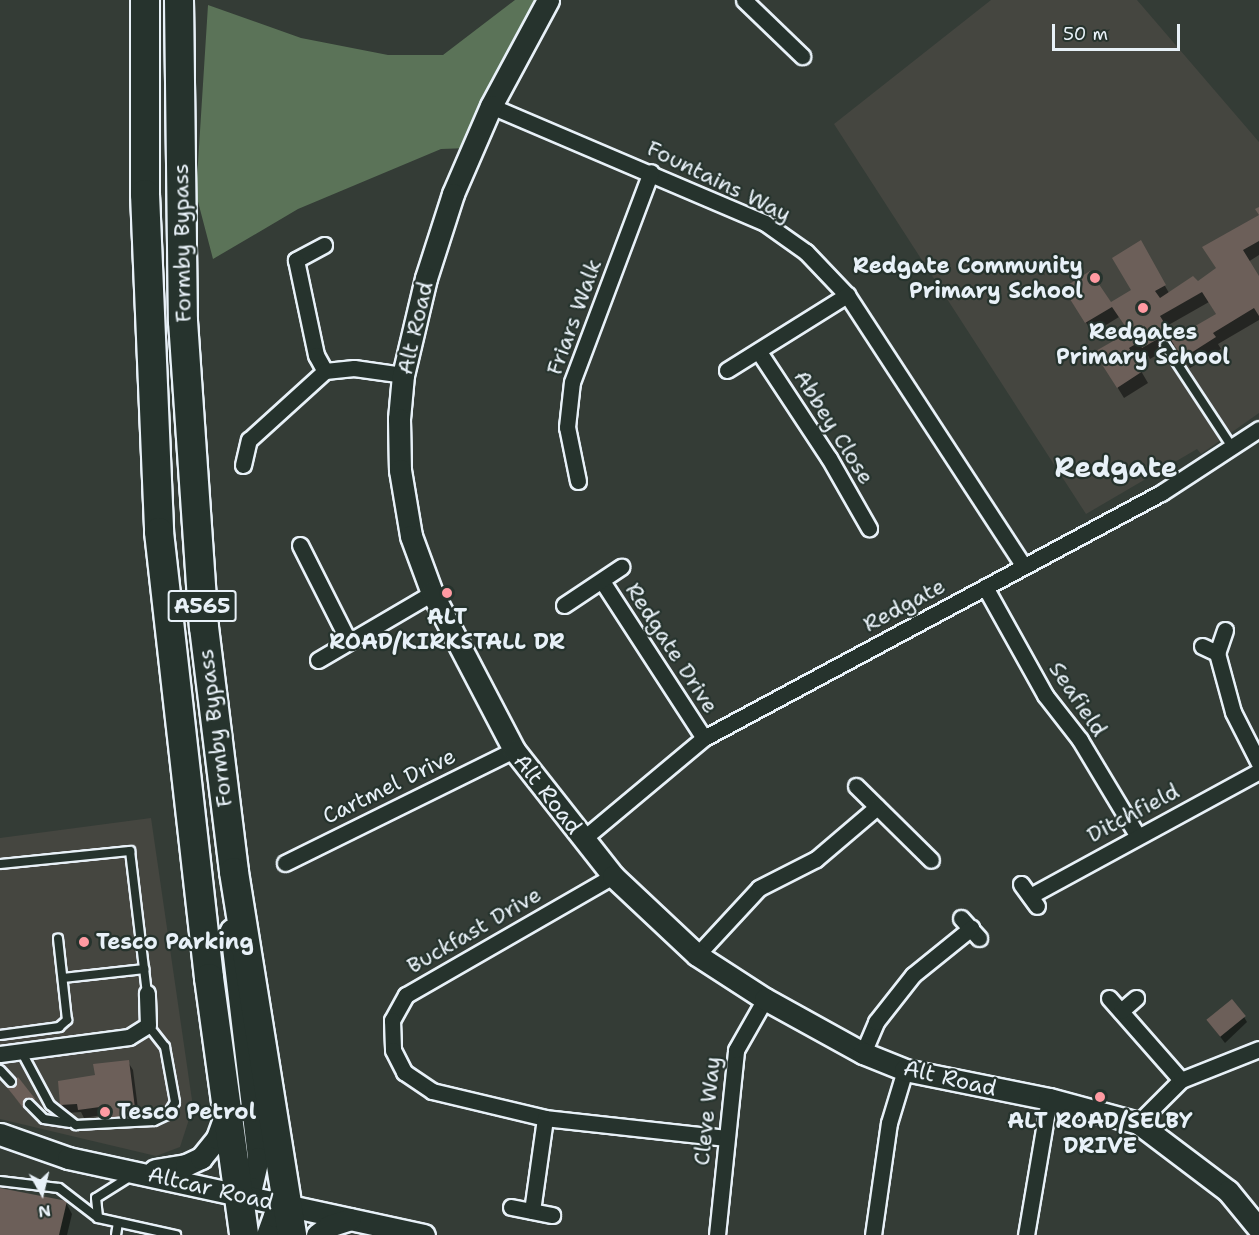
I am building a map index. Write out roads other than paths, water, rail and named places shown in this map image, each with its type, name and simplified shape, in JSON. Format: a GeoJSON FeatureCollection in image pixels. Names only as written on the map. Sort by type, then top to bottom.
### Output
{"type":"FeatureCollection","features":[{"type":"Feature","properties":{"kind":"highway","name":"Formby Bypass"},"geometry":{"type":"LineString","coordinates":[[145,0],[145,194],[159,532],[226,1109],[244,1235]]}},
{"type":"Feature","properties":{"kind":"highway","name":"Formby Bypass"},"geometry":{"type":"LineString","coordinates":[[179,0],[181,235],[193,501],[216,749],[292,1235]]}},
{"type":"Feature","properties":{"kind":"street","name":"Alt Road"},"geometry":{"type":"LineString","coordinates":[[548,0],[491,106],[453,194],[426,278],[403,375],[400,470],[411,536],[432,593],[514,750],[613,876],[698,955],[765,999],[863,1053],[905,1070],[1048,1099],[1138,1123],[1227,1191],[1259,1229]]}},
{"type":"Feature","properties":{"kind":"street"},"geometry":{"type":"LineString","coordinates":[[744,0],[802,56]]}},
{"type":"Feature","properties":{"kind":"street","name":"Fountains Way"},"geometry":{"type":"LineString","coordinates":[[491,106],[651,172],[765,223],[806,252],[847,295],[1023,565]]}},
{"type":"Feature","properties":{"kind":"street","name":"Friars Walk"},"geometry":{"type":"LineString","coordinates":[[578,481],[567,427],[573,382],[651,172]]}},
{"type":"Feature","properties":{"kind":"street"},"geometry":{"type":"LineString","coordinates":[[324,245],[296,260],[316,355],[325,371]]}},
{"type":"Feature","properties":{"kind":"street"},"geometry":{"type":"LineString","coordinates":[[727,370],[847,295]]}},
{"type":"Feature","properties":{"kind":"street","name":"Abbey Close"},"geometry":{"type":"LineString","coordinates":[[759,352],[829,458],[869,528]]}},
{"type":"Feature","properties":{"kind":"street"},"geometry":{"type":"LineString","coordinates":[[243,465],[249,440],[325,371],[354,368],[403,375]]}},
{"type":"Feature","properties":{"kind":"street","name":"Redgate"},"geometry":{"type":"LineString","coordinates":[[583,839],[704,738],[1161,493],[1259,429]]}},
{"type":"Feature","properties":{"kind":"street"},"geometry":{"type":"LineString","coordinates":[[300,545],[348,640]]}},
{"type":"Feature","properties":{"kind":"street","name":"Redgate Drive"},"geometry":{"type":"LineString","coordinates":[[564,605],[621,567]]}},
{"type":"Feature","properties":{"kind":"street","name":"Redgate Drive"},"geometry":{"type":"LineString","coordinates":[[602,581],[704,738]]}},
{"type":"Feature","properties":{"kind":"street","name":"Seafield"},"geometry":{"type":"LineString","coordinates":[[985,587],[1044,695],[1080,740],[1137,835]]}},
{"type":"Feature","properties":{"kind":"street"},"geometry":{"type":"LineString","coordinates":[[318,660],[348,640],[432,593]]}},
{"type":"Feature","properties":{"kind":"street"},"geometry":{"type":"LineString","coordinates":[[1225,630],[1217,653],[1233,712],[1259,764]]}},
{"type":"Feature","properties":{"kind":"street"},"geometry":{"type":"LineString","coordinates":[[1202,646],[1217,653]]}},
{"type":"Feature","properties":{"kind":"street","name":"Cartmel Drive"},"geometry":{"type":"LineString","coordinates":[[285,863],[514,750]]}},
{"type":"Feature","properties":{"kind":"street","name":"Ditchfield"},"geometry":{"type":"LineString","coordinates":[[1029,895],[1259,771]]}},
{"type":"Feature","properties":{"kind":"street"},"geometry":{"type":"LineString","coordinates":[[856,786],[931,860]]}},
{"type":"Feature","properties":{"kind":"street"},"geometry":{"type":"LineString","coordinates":[[698,955],[759,888],[816,859],[877,807]]}},
{"type":"Feature","properties":{"kind":"street"},"geometry":{"type":"LineString","coordinates":[[234,872],[231,942],[258,1158],[251,1188],[238,1195]]}},
{"type":"Feature","properties":{"kind":"street","name":"Buckfast Drive"},"geometry":{"type":"LineString","coordinates":[[613,876],[406,995],[392,1020],[393,1050],[404,1072],[432,1091],[545,1118],[726,1138]]}},
{"type":"Feature","properties":{"kind":"street"},"geometry":{"type":"LineString","coordinates":[[863,1053],[876,1022],[913,975],[971,928]]}},
{"type":"Feature","properties":{"kind":"street"},"geometry":{"type":"LineString","coordinates":[[0,1054],[129,1037],[148,1025],[147,993]]}},
{"type":"Feature","properties":{"kind":"street"},"geometry":{"type":"LineString","coordinates":[[1109,998],[1181,1080]]}},
{"type":"Feature","properties":{"kind":"street"},"geometry":{"type":"LineString","coordinates":[[1121,1011],[1136,998]]}},
{"type":"Feature","properties":{"kind":"street","name":"Cleve Way"},"geometry":{"type":"LineString","coordinates":[[717,1235],[736,1050],[765,999]]}},
{"type":"Feature","properties":{"kind":"street"},"geometry":{"type":"LineString","coordinates":[[1138,1123],[1181,1080],[1259,1049]]}},
{"type":"Feature","properties":{"kind":"street"},"geometry":{"type":"LineString","coordinates":[[873,1235],[889,1123],[905,1070]]}},
{"type":"Feature","properties":{"kind":"street"},"geometry":{"type":"LineString","coordinates":[[1026,1235],[1048,1099]]}},
{"type":"Feature","properties":{"kind":"street"},"geometry":{"type":"LineString","coordinates":[[139,1172],[186,1165],[201,1158],[217,1138],[226,1109]]}},
{"type":"Feature","properties":{"kind":"street"},"geometry":{"type":"LineString","coordinates":[[532,1211],[545,1118]]}},
{"type":"Feature","properties":{"kind":"street","name":"Altcar Road"},"geometry":{"type":"LineString","coordinates":[[0,1134],[68,1158],[424,1235]]}},
{"type":"Feature","properties":{"kind":"street"},"geometry":{"type":"LineString","coordinates":[[267,1235],[274,1216],[289,1206]]}},
{"type":"Feature","properties":{"kind":"street"},"geometry":{"type":"LineString","coordinates":[[511,1207],[552,1215]]}},
{"type":"Feature","properties":{"kind":"street"},"geometry":{"type":"LineString","coordinates":[[317,1235],[329,1226],[350,1219]]}},
{"type":"Feature","properties":{"kind":"lane"},"geometry":{"type":"LineString","coordinates":[[1165,345],[1232,447]]}},
{"type":"Feature","properties":{"kind":"lane"},"geometry":{"type":"LineString","coordinates":[[0,864],[130,851],[137,890],[147,993]]}},
{"type":"Feature","properties":{"kind":"lane"},"geometry":{"type":"LineString","coordinates":[[0,1035],[59,1028],[67,1020],[58,938]]}},
{"type":"Feature","properties":{"kind":"lane"},"geometry":{"type":"LineString","coordinates":[[63,978],[145,969]]}},
{"type":"Feature","properties":{"kind":"lane"},"geometry":{"type":"LineString","coordinates":[[29,1104],[44,1119],[76,1125],[154,1121],[167,1115],[174,1102],[170,1061],[148,1025]]}},
{"type":"Feature","properties":{"kind":"lane"},"geometry":{"type":"LineString","coordinates":[[21,1051],[50,1105],[76,1125]]}},
{"type":"Feature","properties":{"kind":"lane"},"geometry":{"type":"LineString","coordinates":[[0,1070],[11,1082]]}},
{"type":"Feature","properties":{"kind":"lane"},"geometry":{"type":"LineString","coordinates":[[98,1218],[96,1198],[139,1172]]}},
{"type":"Feature","properties":{"kind":"lane"},"geometry":{"type":"LineString","coordinates":[[0,1181],[59,1188],[98,1218],[176,1235]]}},
{"type":"Feature","properties":{"kind":"lane"},"geometry":{"type":"LineString","coordinates":[[116,1235],[118,1223]]}},
{"type":"Feature","properties":{"kind":"place","name":"Redgate Community Primary School"},"geometry":{"type":"Point","coordinates":[1095,278]}},
{"type":"Feature","properties":{"kind":"place","name":"Redgates Primary School"},"geometry":{"type":"Point","coordinates":[1143,308]}},
{"type":"Feature","properties":{"kind":"place","name":"ALT ROAD/KIRKSTALL DR"},"geometry":{"type":"Point","coordinates":[447,593]}},
{"type":"Feature","properties":{"kind":"place","name":"Tesco Parking"},"geometry":{"type":"Point","coordinates":[84,942]}},
{"type":"Feature","properties":{"kind":"place","name":"ALT ROAD/SELBY DRIVE"},"geometry":{"type":"Point","coordinates":[1100,1097]}},
{"type":"Feature","properties":{"kind":"place","name":"Tesco Petrol"},"geometry":{"type":"Point","coordinates":[105,1112]}},
{"type":"Feature","properties":{"kind":"district","name":"Redgate"},"geometry":{"type":"Point","coordinates":[1116,467]}}]}
